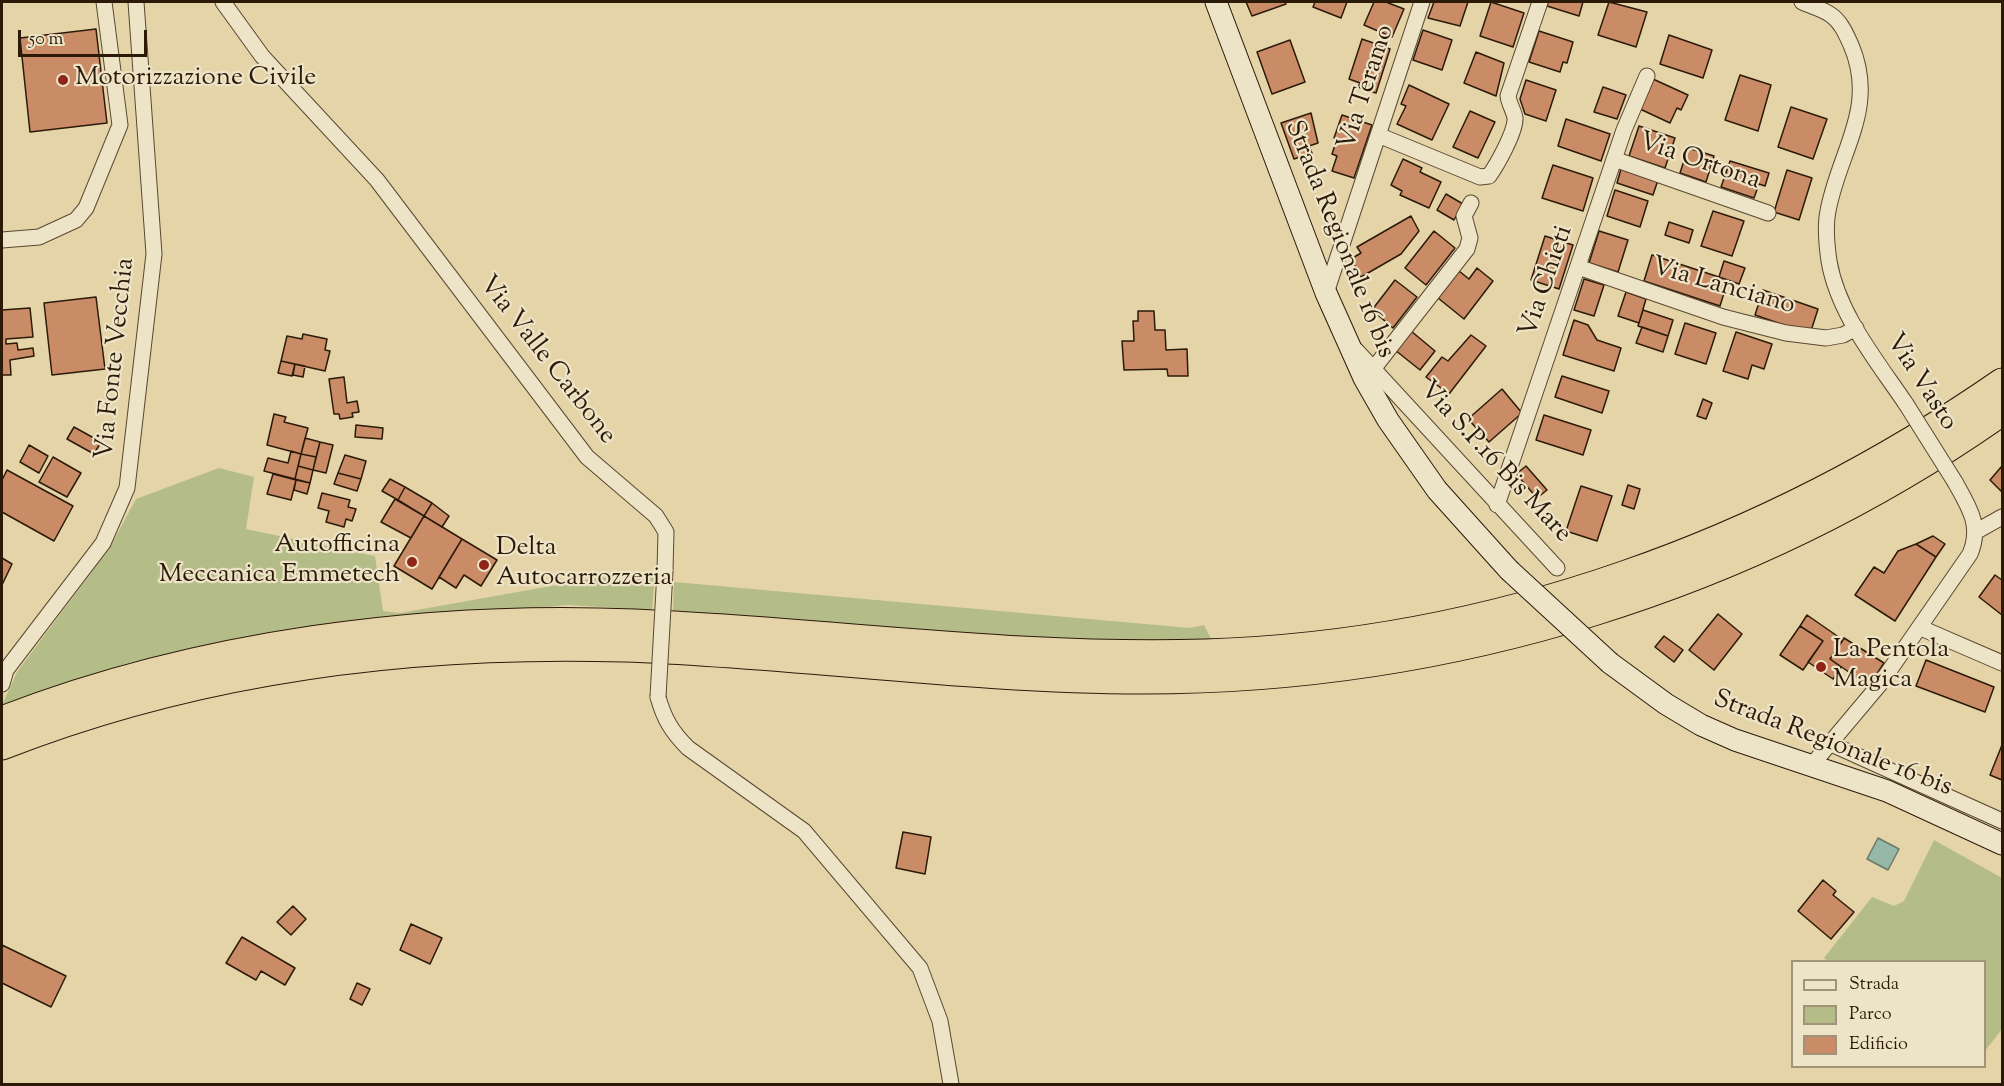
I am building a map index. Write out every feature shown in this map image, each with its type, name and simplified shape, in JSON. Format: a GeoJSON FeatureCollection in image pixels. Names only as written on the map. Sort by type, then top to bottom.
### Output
{"type":"FeatureCollection","features":[{"type":"Feature","properties":{"kind":"highway"},"geometry":{"type":"LineString","coordinates":[[2,746],[86,716],[411,628],[542,622],[633,623],[1010,650],[1116,654],[1237,652],[1377,636],[1525,606],[1682,555],[1754,524],[1852,476],[1950,418],[2002,382]]}},
{"type":"Feature","properties":{"kind":"highway"},"geometry":{"type":"LineString","coordinates":[[2,720],[78,693],[154,671],[262,649],[412,653],[554,647],[630,648],[1018,676],[1138,680],[1275,675],[1362,665],[1535,630],[1684,582],[1840,512],[1922,465],[2002,412]]}},
{"type":"Feature","properties":{"kind":"main road","name":"Strada Regionale 16 bis"},"geometry":{"type":"LineString","coordinates":[[1216,2],[1345,339],[1388,420],[1425,472],[1509,570],[1610,663],[1666,705],[1735,740],[1887,791],[2002,844]]}},
{"type":"Feature","properties":{"kind":"street"},"geometry":{"type":"LineString","coordinates":[[2,240],[39,237],[76,220],[86,208],[120,126],[104,2]]}},
{"type":"Feature","properties":{"kind":"street","name":"Via Fonte Vecchia"},"geometry":{"type":"LineString","coordinates":[[2,684],[6,670],[103,543],[127,488],[154,254],[136,2]]}},
{"type":"Feature","properties":{"kind":"street","name":"Via Valle Carbone"},"geometry":{"type":"LineString","coordinates":[[223,2],[262,56],[377,180],[587,457],[656,516],[666,532],[658,697],[663,717],[673,733],[688,747],[804,831],[920,968],[940,1021],[951,1084]]}},
{"type":"Feature","properties":{"kind":"street","name":"Via Teramo"},"geometry":{"type":"LineString","coordinates":[[1326,293],[1422,2]]}},
{"type":"Feature","properties":{"kind":"street"},"geometry":{"type":"LineString","coordinates":[[1378,135],[1480,177],[1489,176],[1515,125],[1515,115],[1509,107],[1508,96],[1540,2]]}},
{"type":"Feature","properties":{"kind":"street","name":"Via Vasto"},"geometry":{"type":"LineString","coordinates":[[1802,2],[1831,14],[1839,23],[1856,56],[1861,78],[1858,119],[1827,213],[1829,261],[1840,295],[1856,328],[1955,482],[1972,512],[1977,531]]}},
{"type":"Feature","properties":{"kind":"street","name":"Via Chieti"},"geometry":{"type":"LineString","coordinates":[[1497,505],[1614,159],[1647,76]]}},
{"type":"Feature","properties":{"kind":"street","name":"Via Ortona"},"geometry":{"type":"LineString","coordinates":[[1614,159],[1768,213]]}},
{"type":"Feature","properties":{"kind":"street"},"geometry":{"type":"LineString","coordinates":[[1374,368],[1467,249],[1470,238],[1464,216],[1471,203]]}},
{"type":"Feature","properties":{"kind":"street","name":"Via Lanciano"},"geometry":{"type":"LineString","coordinates":[[1578,267],[1723,317],[1786,333],[1826,338],[1843,335],[1856,328]]}},
{"type":"Feature","properties":{"kind":"street","name":"Via S.P.16 Bis Mare"},"geometry":{"type":"LineString","coordinates":[[1345,339],[1557,568]]}},
{"type":"Feature","properties":{"kind":"street"},"geometry":{"type":"LineString","coordinates":[[1810,766],[1880,684],[1921,628],[1970,554],[1977,531],[2002,517]]}},
{"type":"Feature","properties":{"kind":"street"},"geometry":{"type":"LineString","coordinates":[[1921,628],[2002,663]]}},
{"type":"Feature","properties":{"kind":"street"},"geometry":{"type":"LineString","coordinates":[[1829,743],[2002,821]]}},
{"type":"Feature","properties":{"kind":"green space"},"geometry":{"type":"Polygon","coordinates":[[[219,468],[254,477],[246,529],[375,556],[383,611],[400,613],[596,578],[655,575],[652,610],[568,605],[276,632],[128,663],[2,705],[17,672],[109,549],[136,499],[219,468]]]}},
{"type":"Feature","properties":{"kind":"green space"},"geometry":{"type":"Polygon","coordinates":[[[674,582],[1190,628],[1204,625],[1213,643],[1020,641],[673,611],[674,582]]]}},
{"type":"Feature","properties":{"kind":"green space"},"geometry":{"type":"Polygon","coordinates":[[[1934,840],[2002,878],[2002,1029],[1986,1050],[1986,960],[1826,960],[1824,958],[1872,897],[1894,906],[1904,901],[1934,840]]]}},
{"type":"Feature","properties":{"kind":"shaded area"},"geometry":{"type":"Polygon","coordinates":[[[1878,838],[1899,849],[1888,870],[1867,859],[1878,838]]]}},
{"type":"Feature","properties":{"kind":"building"},"geometry":{"type":"Polygon","coordinates":[[[1246,2],[1285,2],[1286,4],[1252,16],[1246,2]]]}},
{"type":"Feature","properties":{"kind":"building"},"geometry":{"type":"Polygon","coordinates":[[[1315,2],[1347,2],[1341,18],[1313,7],[1315,2]]]}},
{"type":"Feature","properties":{"kind":"building"},"geometry":{"type":"Polygon","coordinates":[[[1374,2],[1386,2],[1404,9],[1392,37],[1364,25],[1374,2]]]}},
{"type":"Feature","properties":{"kind":"building"},"geometry":{"type":"Polygon","coordinates":[[[1434,2],[1468,2],[1460,26],[1428,18],[1434,2]]]}},
{"type":"Feature","properties":{"kind":"building"},"geometry":{"type":"Polygon","coordinates":[[[1491,2],[1524,13],[1513,47],[1480,36],[1491,2]]]}},
{"type":"Feature","properties":{"kind":"building"},"geometry":{"type":"Polygon","coordinates":[[[1548,2],[1583,2],[1579,16],[1547,6],[1548,2]]]}},
{"type":"Feature","properties":{"kind":"building"},"geometry":{"type":"Polygon","coordinates":[[[1609,2],[1647,12],[1636,47],[1598,35],[1609,2]]]}},
{"type":"Feature","properties":{"kind":"building","name":"Motorizzazione Civile"},"geometry":{"type":"Polygon","coordinates":[[[96,29],[107,123],[30,132],[20,38],[96,29]]]}},
{"type":"Feature","properties":{"kind":"building"},"geometry":{"type":"Polygon","coordinates":[[[1423,30],[1452,40],[1442,70],[1413,60],[1423,30]]]}},
{"type":"Feature","properties":{"kind":"building"},"geometry":{"type":"Polygon","coordinates":[[[1539,31],[1573,42],[1567,63],[1563,62],[1560,72],[1529,62],[1539,31]]]}},
{"type":"Feature","properties":{"kind":"building"},"geometry":{"type":"Polygon","coordinates":[[[1669,35],[1712,50],[1703,78],[1660,64],[1669,35]]]}},
{"type":"Feature","properties":{"kind":"building"},"geometry":{"type":"Polygon","coordinates":[[[1362,39],[1390,49],[1376,93],[1358,87],[1360,83],[1349,79],[1362,39]]]}},
{"type":"Feature","properties":{"kind":"building"},"geometry":{"type":"Polygon","coordinates":[[[1290,40],[1305,82],[1272,94],[1257,52],[1290,40]]]}},
{"type":"Feature","properties":{"kind":"building"},"geometry":{"type":"Polygon","coordinates":[[[1476,52],[1504,63],[1496,96],[1464,83],[1476,52]]]}},
{"type":"Feature","properties":{"kind":"building"},"geometry":{"type":"Polygon","coordinates":[[[1740,75],[1771,85],[1758,131],[1725,120],[1740,75]]]}},
{"type":"Feature","properties":{"kind":"building"},"geometry":{"type":"Polygon","coordinates":[[[1653,79],[1688,95],[1681,110],[1677,108],[1670,123],[1640,109],[1653,79]]]}},
{"type":"Feature","properties":{"kind":"building"},"geometry":{"type":"Polygon","coordinates":[[[1526,80],[1556,90],[1546,121],[1525,114],[1520,99],[1526,80]]]}},
{"type":"Feature","properties":{"kind":"building"},"geometry":{"type":"Polygon","coordinates":[[[1409,85],[1449,104],[1432,140],[1397,124],[1406,106],[1401,104],[1409,85]]]}},
{"type":"Feature","properties":{"kind":"building"},"geometry":{"type":"Polygon","coordinates":[[[1603,87],[1626,95],[1617,119],[1594,112],[1603,87]]]}},
{"type":"Feature","properties":{"kind":"building"},"geometry":{"type":"Polygon","coordinates":[[[1791,107],[1827,119],[1813,159],[1778,147],[1791,107]]]}},
{"type":"Feature","properties":{"kind":"building"},"geometry":{"type":"Polygon","coordinates":[[[1470,111],[1495,122],[1478,158],[1453,147],[1470,111]]]}},
{"type":"Feature","properties":{"kind":"building"},"geometry":{"type":"Polygon","coordinates":[[[1311,113],[1318,143],[1309,146],[1312,153],[1294,159],[1281,123],[1311,113]]]}},
{"type":"Feature","properties":{"kind":"building"},"geometry":{"type":"Polygon","coordinates":[[[1342,115],[1372,125],[1354,178],[1332,171],[1337,156],[1332,154],[1337,139],[1334,138],[1342,115]]]}},
{"type":"Feature","properties":{"kind":"building"},"geometry":{"type":"Polygon","coordinates":[[[1566,119],[1610,134],[1601,161],[1558,146],[1566,119]]]}},
{"type":"Feature","properties":{"kind":"building"},"geometry":{"type":"Polygon","coordinates":[[[1639,126],[1675,138],[1665,168],[1629,156],[1639,126]]]}},
{"type":"Feature","properties":{"kind":"building"},"geometry":{"type":"Polygon","coordinates":[[[1688,148],[1714,156],[1706,182],[1680,173],[1688,148]]]}},
{"type":"Feature","properties":{"kind":"building"},"geometry":{"type":"Polygon","coordinates":[[[1403,159],[1422,168],[1420,172],[1441,182],[1429,208],[1400,195],[1402,191],[1391,185],[1403,159]]]}},
{"type":"Feature","properties":{"kind":"building"},"geometry":{"type":"Polygon","coordinates":[[[1730,161],[1769,173],[1765,186],[1759,184],[1754,198],[1721,187],[1730,161]]]}},
{"type":"Feature","properties":{"kind":"building"},"geometry":{"type":"Polygon","coordinates":[[[1553,165],[1593,178],[1583,211],[1542,198],[1553,165]]]}},
{"type":"Feature","properties":{"kind":"building"},"geometry":{"type":"Polygon","coordinates":[[[1621,169],[1658,180],[1653,195],[1617,183],[1621,169]]]}},
{"type":"Feature","properties":{"kind":"building"},"geometry":{"type":"Polygon","coordinates":[[[1787,170],[1812,178],[1799,220],[1774,212],[1787,170]]]}},
{"type":"Feature","properties":{"kind":"building"},"geometry":{"type":"Polygon","coordinates":[[[1615,190],[1648,201],[1640,227],[1607,216],[1615,190]]]}},
{"type":"Feature","properties":{"kind":"building"},"geometry":{"type":"Polygon","coordinates":[[[1446,194],[1463,204],[1454,220],[1437,210],[1446,194]]]}},
{"type":"Feature","properties":{"kind":"building"},"geometry":{"type":"Polygon","coordinates":[[[1713,211],[1744,221],[1732,256],[1701,246],[1713,211]]]}},
{"type":"Feature","properties":{"kind":"building"},"geometry":{"type":"Polygon","coordinates":[[[1411,216],[1419,231],[1401,254],[1361,277],[1351,259],[1361,253],[1357,247],[1411,216]]]}},
{"type":"Feature","properties":{"kind":"building"},"geometry":{"type":"Polygon","coordinates":[[[1669,222],[1693,230],[1689,243],[1665,235],[1669,222]]]}},
{"type":"Feature","properties":{"kind":"building"},"geometry":{"type":"Polygon","coordinates":[[[1434,231],[1455,248],[1426,285],[1405,268],[1434,231]]]}},
{"type":"Feature","properties":{"kind":"building"},"geometry":{"type":"Polygon","coordinates":[[[1599,231],[1628,240],[1618,272],[1589,263],[1599,231]]]}},
{"type":"Feature","properties":{"kind":"building"},"geometry":{"type":"Polygon","coordinates":[[[1545,236],[1573,245],[1559,289],[1531,280],[1545,236]]]}},
{"type":"Feature","properties":{"kind":"building"},"geometry":{"type":"Polygon","coordinates":[[[1652,255],[1728,280],[1720,306],[1644,281],[1652,255]]]}},
{"type":"Feature","properties":{"kind":"building"},"geometry":{"type":"Polygon","coordinates":[[[1724,261],[1745,268],[1739,284],[1719,277],[1724,261]]]}},
{"type":"Feature","properties":{"kind":"building"},"geometry":{"type":"Polygon","coordinates":[[[1477,268],[1493,281],[1464,319],[1438,298],[1459,271],[1469,279],[1477,268]]]}},
{"type":"Feature","properties":{"kind":"building"},"geometry":{"type":"Polygon","coordinates":[[[1584,279],[1604,285],[1594,316],[1574,310],[1584,279]]]}},
{"type":"Feature","properties":{"kind":"building"},"geometry":{"type":"Polygon","coordinates":[[[1395,280],[1417,297],[1393,328],[1372,310],[1395,280]]]}},
{"type":"Feature","properties":{"kind":"building"},"geometry":{"type":"Polygon","coordinates":[[[1763,290],[1818,309],[1810,334],[1755,315],[1763,290]]]}},
{"type":"Feature","properties":{"kind":"building"},"geometry":{"type":"Polygon","coordinates":[[[1626,292],[1646,299],[1639,323],[1618,316],[1626,292]]]}},
{"type":"Feature","properties":{"kind":"building"},"geometry":{"type":"Polygon","coordinates":[[[96,297],[105,369],[52,375],[44,303],[96,297]]]}},
{"type":"Feature","properties":{"kind":"building"},"geometry":{"type":"Polygon","coordinates":[[[30,308],[33,337],[6,339],[6,344],[17,343],[18,350],[33,348],[34,356],[10,360],[11,375],[2,375],[2,310],[30,308]]]}},
{"type":"Feature","properties":{"kind":"building"},"geometry":{"type":"Polygon","coordinates":[[[1643,310],[1673,320],[1668,336],[1638,326],[1643,310]]]}},
{"type":"Feature","properties":{"kind":"building"},"geometry":{"type":"Polygon","coordinates":[[[1138,311],[1154,311],[1155,330],[1165,330],[1166,350],[1187,349],[1188,376],[1168,376],[1167,369],[1124,370],[1122,341],[1134,341],[1133,321],[1138,321],[1138,311]]]}},
{"type":"Feature","properties":{"kind":"building"},"geometry":{"type":"Polygon","coordinates":[[[1574,320],[1588,325],[1597,340],[1621,348],[1614,371],[1563,355],[1574,320]]]}},
{"type":"Feature","properties":{"kind":"building"},"geometry":{"type":"Polygon","coordinates":[[[1685,323],[1716,333],[1706,364],[1675,354],[1685,323]]]}},
{"type":"Feature","properties":{"kind":"building"},"geometry":{"type":"Polygon","coordinates":[[[1642,327],[1668,336],[1663,352],[1636,343],[1642,327]]]}},
{"type":"Feature","properties":{"kind":"building"},"geometry":{"type":"Polygon","coordinates":[[[1411,331],[1435,351],[1420,370],[1395,350],[1411,331]]]}},
{"type":"Feature","properties":{"kind":"building"},"geometry":{"type":"Polygon","coordinates":[[[1736,332],[1772,344],[1764,369],[1752,365],[1748,379],[1723,371],[1736,332]]]}},
{"type":"Feature","properties":{"kind":"building"},"geometry":{"type":"Polygon","coordinates":[[[303,334],[327,339],[325,350],[330,351],[325,371],[281,361],[287,336],[302,339],[303,334]]]}},
{"type":"Feature","properties":{"kind":"building"},"geometry":{"type":"Polygon","coordinates":[[[1471,335],[1486,346],[1449,394],[1426,377],[1442,357],[1448,361],[1471,335]]]}},
{"type":"Feature","properties":{"kind":"building"},"geometry":{"type":"Polygon","coordinates":[[[281,361],[295,364],[292,376],[278,373],[281,361]]]}},
{"type":"Feature","properties":{"kind":"building"},"geometry":{"type":"Polygon","coordinates":[[[295,364],[305,366],[303,377],[293,375],[295,364]]]}},
{"type":"Feature","properties":{"kind":"building"},"geometry":{"type":"Polygon","coordinates":[[[1562,376],[1609,391],[1602,413],[1555,397],[1562,376]]]}},
{"type":"Feature","properties":{"kind":"building"},"geometry":{"type":"Polygon","coordinates":[[[344,377],[347,403],[357,401],[359,412],[352,413],[353,417],[340,419],[339,414],[334,414],[329,379],[344,377]]]}},
{"type":"Feature","properties":{"kind":"building"},"geometry":{"type":"Polygon","coordinates":[[[1502,389],[1522,413],[1489,442],[1468,419],[1502,389]]]}},
{"type":"Feature","properties":{"kind":"building"},"geometry":{"type":"Polygon","coordinates":[[[1703,399],[1712,403],[1706,419],[1697,416],[1703,399]]]}},
{"type":"Feature","properties":{"kind":"building"},"geometry":{"type":"Polygon","coordinates":[[[274,414],[286,417],[284,422],[308,428],[301,454],[267,445],[274,414]]]}},
{"type":"Feature","properties":{"kind":"building"},"geometry":{"type":"Polygon","coordinates":[[[1544,415],[1591,430],[1583,455],[1536,440],[1544,415]]]}},
{"type":"Feature","properties":{"kind":"building"},"geometry":{"type":"Polygon","coordinates":[[[356,425],[383,428],[382,439],[355,437],[356,425]]]}},
{"type":"Feature","properties":{"kind":"building"},"geometry":{"type":"Polygon","coordinates":[[[74,427],[101,442],[94,454],[67,439],[74,427]]]}},
{"type":"Feature","properties":{"kind":"building"},"geometry":{"type":"Polygon","coordinates":[[[305,438],[320,442],[316,457],[301,454],[305,438]]]}},
{"type":"Feature","properties":{"kind":"building"},"geometry":{"type":"Polygon","coordinates":[[[320,442],[333,445],[326,473],[313,470],[320,442]]]}},
{"type":"Feature","properties":{"kind":"building"},"geometry":{"type":"Polygon","coordinates":[[[29,445],[48,456],[39,473],[20,462],[29,445]]]}},
{"type":"Feature","properties":{"kind":"building"},"geometry":{"type":"Polygon","coordinates":[[[291,451],[301,454],[295,479],[264,471],[268,458],[288,463],[291,451]]]}},
{"type":"Feature","properties":{"kind":"building"},"geometry":{"type":"Polygon","coordinates":[[[301,454],[316,457],[313,470],[298,466],[301,454]]]}},
{"type":"Feature","properties":{"kind":"building"},"geometry":{"type":"Polygon","coordinates":[[[345,455],[366,461],[361,479],[338,473],[345,455]]]}},
{"type":"Feature","properties":{"kind":"building"},"geometry":{"type":"Polygon","coordinates":[[[53,457],[81,473],[67,497],[39,482],[53,457]]]}},
{"type":"Feature","properties":{"kind":"building"},"geometry":{"type":"Polygon","coordinates":[[[298,466],[313,470],[310,483],[295,479],[298,466]]]}},
{"type":"Feature","properties":{"kind":"building"},"geometry":{"type":"Polygon","coordinates":[[[1526,466],[1547,490],[1537,498],[1516,474],[1526,466]]]}},
{"type":"Feature","properties":{"kind":"building"},"geometry":{"type":"Polygon","coordinates":[[[2002,466],[2002,492],[1990,480],[2002,466]]]}},
{"type":"Feature","properties":{"kind":"building"},"geometry":{"type":"Polygon","coordinates":[[[7,470],[73,506],[54,541],[2,512],[2,480],[7,470]]]}},
{"type":"Feature","properties":{"kind":"building"},"geometry":{"type":"Polygon","coordinates":[[[338,473],[361,479],[357,491],[334,484],[338,473]]]}},
{"type":"Feature","properties":{"kind":"building"},"geometry":{"type":"Polygon","coordinates":[[[273,474],[296,480],[291,500],[267,494],[273,474]]]}},
{"type":"Feature","properties":{"kind":"building"},"geometry":{"type":"Polygon","coordinates":[[[390,479],[405,487],[398,500],[382,491],[390,479]]]}},
{"type":"Feature","properties":{"kind":"building"},"geometry":{"type":"Polygon","coordinates":[[[296,480],[310,483],[307,494],[294,490],[296,480]]]}},
{"type":"Feature","properties":{"kind":"building"},"geometry":{"type":"Polygon","coordinates":[[[1628,485],[1640,489],[1634,509],[1622,505],[1628,485]]]}},
{"type":"Feature","properties":{"kind":"building"},"geometry":{"type":"Polygon","coordinates":[[[1581,486],[1612,496],[1597,541],[1566,531],[1581,486]]]}},
{"type":"Feature","properties":{"kind":"building"},"geometry":{"type":"Polygon","coordinates":[[[405,487],[432,503],[424,516],[398,500],[405,487]]]}},
{"type":"Feature","properties":{"kind":"building"},"geometry":{"type":"Polygon","coordinates":[[[322,493],[350,500],[348,507],[356,509],[352,521],[346,519],[344,527],[326,522],[329,511],[318,508],[322,493]]]}},
{"type":"Feature","properties":{"kind":"building"},"geometry":{"type":"Polygon","coordinates":[[[395,499],[424,516],[411,538],[381,522],[395,499]]]}},
{"type":"Feature","properties":{"kind":"building"},"geometry":{"type":"Polygon","coordinates":[[[432,503],[449,516],[442,527],[424,516],[432,503]]]}},
{"type":"Feature","properties":{"kind":"building"},"geometry":{"type":"Polygon","coordinates":[[[424,516],[462,539],[432,589],[394,566],[424,516]]]}},
{"type":"Feature","properties":{"kind":"building"},"geometry":{"type":"Polygon","coordinates":[[[1933,536],[1945,544],[1936,557],[1916,544],[1933,536]]]}},
{"type":"Feature","properties":{"kind":"building"},"geometry":{"type":"Polygon","coordinates":[[[462,539],[497,560],[481,586],[464,575],[456,588],[439,577],[462,539]]]}},
{"type":"Feature","properties":{"kind":"building"},"geometry":{"type":"Polygon","coordinates":[[[1916,544],[1936,557],[1895,621],[1855,595],[1874,567],[1884,573],[1898,551],[1916,544]]]}},
{"type":"Feature","properties":{"kind":"building"},"geometry":{"type":"Polygon","coordinates":[[[2,558],[12,564],[2,585],[2,558]]]}},
{"type":"Feature","properties":{"kind":"building"},"geometry":{"type":"Polygon","coordinates":[[[1995,575],[2002,580],[2002,615],[1979,597],[1995,575]]]}},
{"type":"Feature","properties":{"kind":"building"},"geometry":{"type":"Polygon","coordinates":[[[1718,614],[1742,634],[1714,670],[1689,650],[1718,614]]]}},
{"type":"Feature","properties":{"kind":"building"},"geometry":{"type":"Polygon","coordinates":[[[1807,615],[1843,640],[1830,659],[1841,667],[1833,679],[1808,662],[1823,641],[1800,626],[1807,615]]]}},
{"type":"Feature","properties":{"kind":"building"},"geometry":{"type":"Polygon","coordinates":[[[1800,626],[1823,641],[1803,670],[1780,655],[1800,626]]]}},
{"type":"Feature","properties":{"kind":"building"},"geometry":{"type":"Polygon","coordinates":[[[1664,636],[1683,650],[1674,662],[1655,647],[1664,636]]]}},
{"type":"Feature","properties":{"kind":"building"},"geometry":{"type":"Polygon","coordinates":[[[1844,638],[1884,663],[1869,686],[1830,659],[1844,638]]]}},
{"type":"Feature","properties":{"kind":"building"},"geometry":{"type":"Polygon","coordinates":[[[1926,660],[1994,687],[1985,712],[1916,686],[1926,660]]]}},
{"type":"Feature","properties":{"kind":"building"},"geometry":{"type":"Polygon","coordinates":[[[2002,745],[2002,780],[1990,775],[2002,745]]]}},
{"type":"Feature","properties":{"kind":"building"},"geometry":{"type":"Polygon","coordinates":[[[903,832],[931,837],[925,874],[896,868],[903,832]]]}},
{"type":"Feature","properties":{"kind":"building"},"geometry":{"type":"Polygon","coordinates":[[[1823,880],[1836,891],[1833,895],[1854,912],[1831,939],[1798,911],[1823,880]]]}},
{"type":"Feature","properties":{"kind":"building"},"geometry":{"type":"Polygon","coordinates":[[[293,906],[306,919],[291,935],[277,922],[293,906]]]}},
{"type":"Feature","properties":{"kind":"building"},"geometry":{"type":"Polygon","coordinates":[[[411,924],[442,938],[430,964],[400,950],[411,924]]]}},
{"type":"Feature","properties":{"kind":"building"},"geometry":{"type":"Polygon","coordinates":[[[242,937],[295,968],[285,985],[261,971],[256,980],[226,963],[242,937]]]}},
{"type":"Feature","properties":{"kind":"building"},"geometry":{"type":"Polygon","coordinates":[[[2,945],[66,976],[51,1007],[2,983],[2,945]]]}},
{"type":"Feature","properties":{"kind":"building"},"geometry":{"type":"Polygon","coordinates":[[[357,983],[370,989],[362,1005],[350,999],[357,983]]]}},
{"type":"Feature","properties":{"kind":"place","name":"Motorizzazione Civile"},"geometry":{"type":"Point","coordinates":[63,80]}},
{"type":"Feature","properties":{"kind":"place","name":"Autofficina Meccanica Emmetech"},"geometry":{"type":"Point","coordinates":[412,562]}},
{"type":"Feature","properties":{"kind":"place","name":"Delta Autocarrozzeria"},"geometry":{"type":"Point","coordinates":[484,565]}},
{"type":"Feature","properties":{"kind":"place","name":"La Pentola Magica"},"geometry":{"type":"Point","coordinates":[1821,667]}}]}
